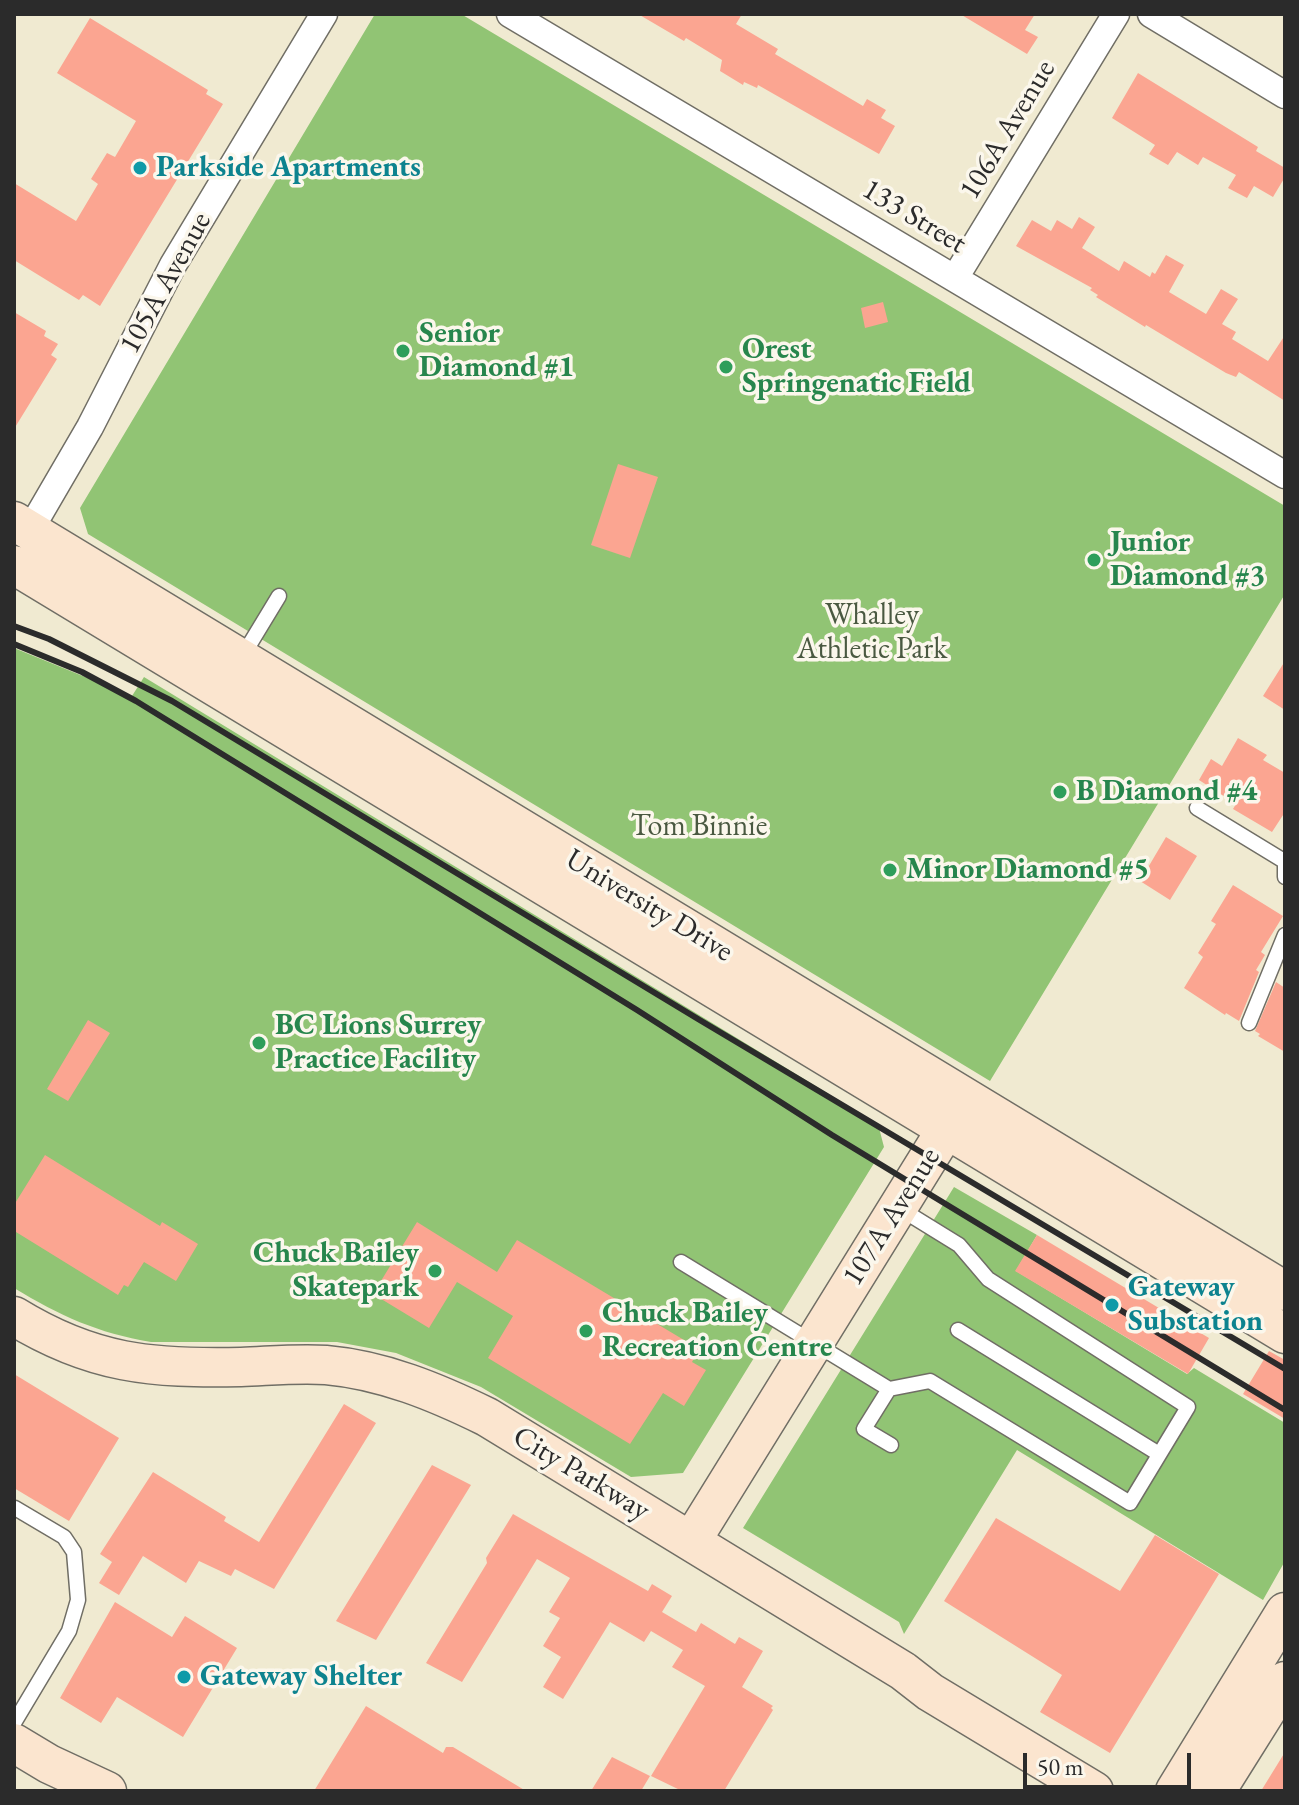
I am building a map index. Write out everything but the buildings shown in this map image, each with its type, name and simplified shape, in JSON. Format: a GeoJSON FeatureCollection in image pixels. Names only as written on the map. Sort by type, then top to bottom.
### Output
{"type":"FeatureCollection","features":[{"type":"Feature","properties":{"kind":"main road","name":"University Drive"},"geometry":{"type":"LineString","coordinates":[[19,536],[241,658],[1285,1291]]}},
{"type":"Feature","properties":{"kind":"main road","name":"University Drive"},"geometry":{"type":"LineString","coordinates":[[14,565],[1285,1334]]}},
{"type":"Feature","properties":{"kind":"main road","name":"107A Avenue"},"geometry":{"type":"LineString","coordinates":[[692,1540],[966,1097]]}},
{"type":"Feature","properties":{"kind":"main road","name":"City Parkway"},"geometry":{"type":"LineString","coordinates":[[14,1316],[63,1343],[134,1364],[197,1368],[324,1365],[386,1375],[421,1387],[487,1417],[692,1540],[903,1671],[930,1692],[1094,1791]]}},
{"type":"Feature","properties":{"kind":"main road"},"geometry":{"type":"LineString","coordinates":[[1175,1791],[1285,1612]]}},
{"type":"Feature","properties":{"kind":"main road"},"geometry":{"type":"LineString","coordinates":[[1216,1791],[1285,1681]]}},
{"type":"Feature","properties":{"kind":"main road"},"geometry":{"type":"LineString","coordinates":[[14,1743],[68,1774],[107,1791]]}},
{"type":"Feature","properties":{"kind":"street","name":"105A Avenue"},"geometry":{"type":"LineString","coordinates":[[19,536],[90,427],[173,265],[324,14]]}},
{"type":"Feature","properties":{"kind":"street","name":"133 Street"},"geometry":{"type":"LineString","coordinates":[[510,14],[1285,475]]}},
{"type":"Feature","properties":{"kind":"street","name":"106A Avenue"},"geometry":{"type":"LineString","coordinates":[[955,278],[1116,14]]}},
{"type":"Feature","properties":{"kind":"street"},"geometry":{"type":"LineString","coordinates":[[1151,14],[1285,95]]}},
{"type":"Feature","properties":{"kind":"lane"},"geometry":{"type":"LineString","coordinates":[[241,658],[279,596]]}},
{"type":"Feature","properties":{"kind":"lane"},"geometry":{"type":"LineString","coordinates":[[1197,808],[1284,860],[1285,877]]}},
{"type":"Feature","properties":{"kind":"lane"},"geometry":{"type":"LineString","coordinates":[[1249,1023],[1285,935]]}},
{"type":"Feature","properties":{"kind":"lane"},"geometry":{"type":"LineString","coordinates":[[681,1262],[889,1389],[930,1381],[1130,1503],[1188,1407],[988,1279],[959,1245],[898,1208]]}},
{"type":"Feature","properties":{"kind":"lane"},"geometry":{"type":"LineString","coordinates":[[958,1330],[1159,1454]]}},
{"type":"Feature","properties":{"kind":"lane"},"geometry":{"type":"LineString","coordinates":[[889,1389],[864,1429],[891,1445]]}},
{"type":"Feature","properties":{"kind":"lane"},"geometry":{"type":"LineString","coordinates":[[14,1723],[69,1631],[78,1600],[74,1552],[64,1537],[15,1508]]}},
{"type":"Feature","properties":{"kind":"green space","name":"Whalley Athletic Park"},"geometry":{"type":"Polygon","coordinates":[[[375,14],[461,14],[1285,506],[1285,594],[990,1081],[88,534],[80,508],[375,14]]]}},
{"type":"Feature","properties":{"kind":"green space"},"geometry":{"type":"Polygon","coordinates":[[[14,648],[132,696],[144,677],[878,1124],[884,1147],[683,1473],[631,1477],[481,1387],[396,1353],[337,1342],[151,1342],[80,1322],[14,1288],[14,648]]]}},
{"type":"Feature","properties":{"kind":"green space"},"geometry":{"type":"Polygon","coordinates":[[[954,1187],[1037,1235],[1016,1271],[1187,1374],[1194,1368],[1285,1423],[1285,1561],[1263,1600],[1017,1450],[904,1634],[899,1622],[743,1528],[954,1187]]]}},
{"type":"Feature","properties":{"kind":"railway"},"geometry":{"type":"LineString","coordinates":[[14,626],[49,639],[172,701],[1285,1369]]}},
{"type":"Feature","properties":{"kind":"railway"},"geometry":{"type":"LineString","coordinates":[[14,644],[82,672],[136,701],[637,1010],[832,1135],[1285,1410]]}},
{"type":"Feature","properties":{"kind":"place","name":"Parkside Apartments"},"geometry":{"type":"Point","coordinates":[140,168]}},
{"type":"Feature","properties":{"kind":"place","name":"Senior Diamond #1"},"geometry":{"type":"Point","coordinates":[403,351]}},
{"type":"Feature","properties":{"kind":"place","name":"Orest Springenatic Field"},"geometry":{"type":"Point","coordinates":[726,367]}},
{"type":"Feature","properties":{"kind":"place","name":"Junior Diamond #3"},"geometry":{"type":"Point","coordinates":[1094,560]}},
{"type":"Feature","properties":{"kind":"place","name":"B Diamond #4"},"geometry":{"type":"Point","coordinates":[1060,792]}},
{"type":"Feature","properties":{"kind":"place","name":"Minor Diamond #5"},"geometry":{"type":"Point","coordinates":[890,870]}},
{"type":"Feature","properties":{"kind":"place","name":"BC Lions Surrey Practice Facility"},"geometry":{"type":"Point","coordinates":[259,1043]}},
{"type":"Feature","properties":{"kind":"place","name":"Chuck Bailey Skatepark"},"geometry":{"type":"Point","coordinates":[435,1271]}},
{"type":"Feature","properties":{"kind":"place","name":"Gateway Substation"},"geometry":{"type":"Point","coordinates":[1112,1305]}},
{"type":"Feature","properties":{"kind":"place","name":"Chuck Bailey Recreation Centre"},"geometry":{"type":"Point","coordinates":[586,1331]}},
{"type":"Feature","properties":{"kind":"place","name":"Gateway Shelter"},"geometry":{"type":"Point","coordinates":[184,1677]}},
{"type":"Feature","properties":{"kind":"park label","name":"Tom Binnie"},"geometry":{"type":"Point","coordinates":[699,827]}}]}
